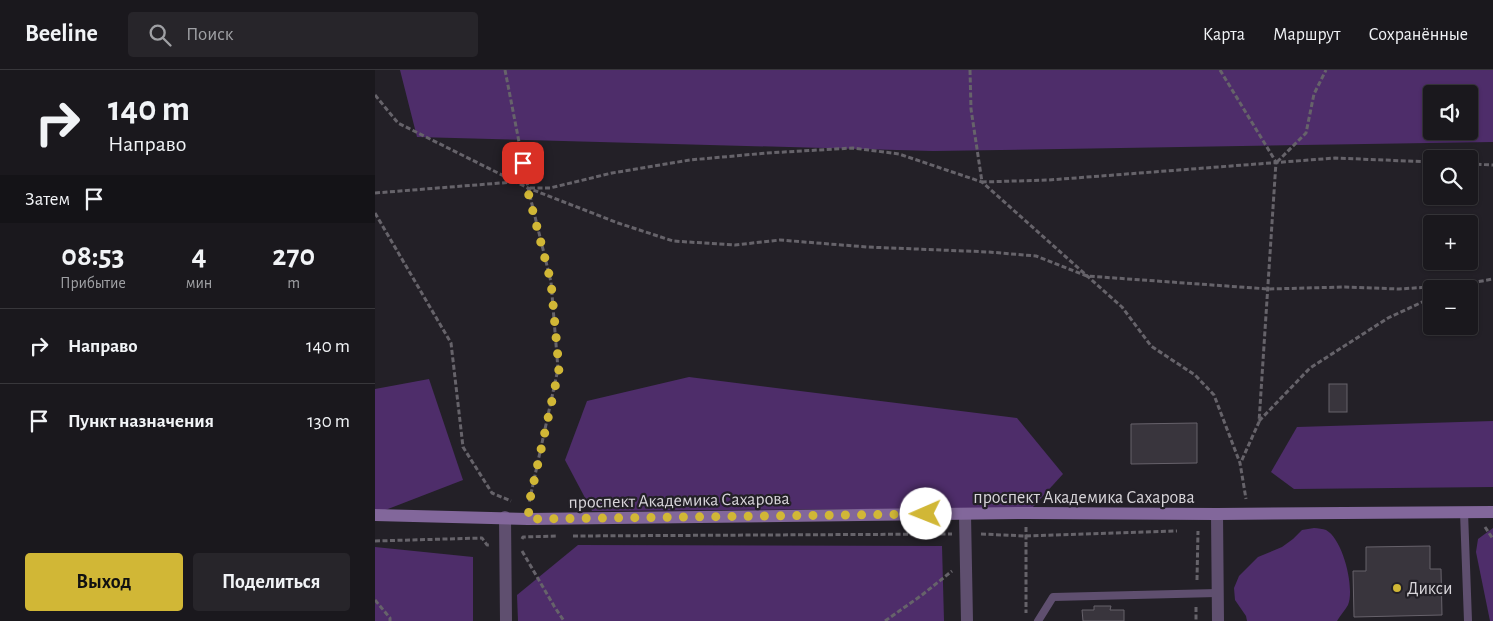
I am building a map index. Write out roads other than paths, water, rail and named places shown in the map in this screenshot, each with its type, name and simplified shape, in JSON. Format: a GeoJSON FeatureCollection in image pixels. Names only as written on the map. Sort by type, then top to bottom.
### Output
{"type":"FeatureCollection","features":[{"type":"Feature","properties":{"kind":"street","name":"проспект Академика Сахарова"},"geometry":{"type":"LineString","coordinates":[[375,516],[505,517],[528,519],[965,514],[1493,512]]}},
{"type":"Feature","properties":{"kind":"street"},"geometry":{"type":"LineString","coordinates":[[965,514],[967,621]]}},
{"type":"Feature","properties":{"kind":"street"},"geometry":{"type":"LineString","coordinates":[[1217,514],[1218,621]]}},
{"type":"Feature","properties":{"kind":"street"},"geometry":{"type":"LineString","coordinates":[[505,517],[513,546],[506,621]]}},
{"type":"Feature","properties":{"kind":"lane"},"geometry":{"type":"LineString","coordinates":[[1464,512],[1468,621]]}},
{"type":"Feature","properties":{"kind":"lane"},"geometry":{"type":"LineString","coordinates":[[1038,621],[1053,597],[1217,593]]}},
{"type":"Feature","properties":{"kind":"place","name":"Дикси"},"geometry":{"type":"Point","coordinates":[1397,588]}}]}
